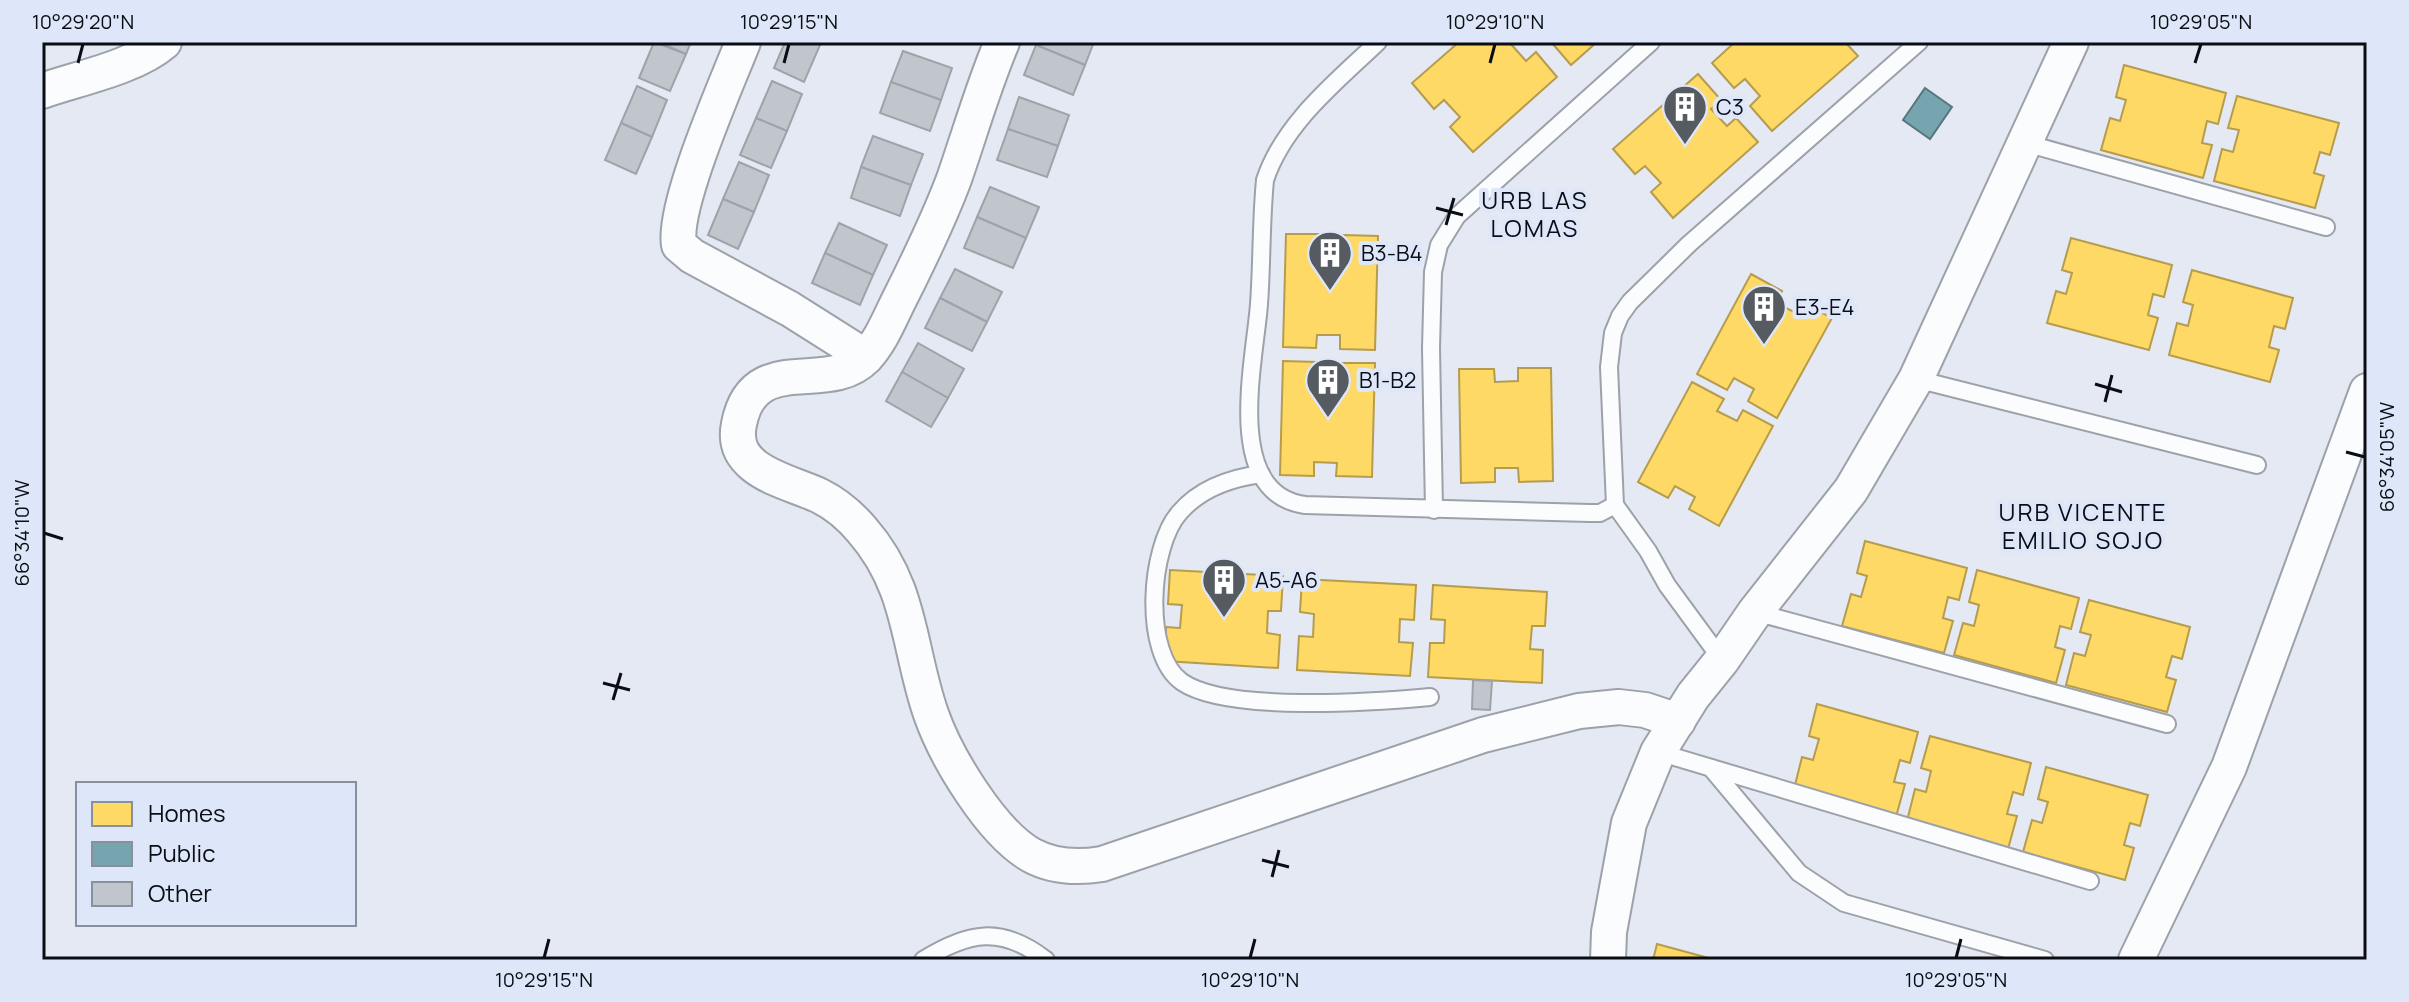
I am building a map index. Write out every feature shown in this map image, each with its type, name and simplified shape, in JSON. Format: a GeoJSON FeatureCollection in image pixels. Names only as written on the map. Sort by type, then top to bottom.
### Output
{"type":"FeatureCollection","features":[{"type":"Feature","properties":{"kind":"street"},"geometry":{"type":"LineString","coordinates":[[42,91],[129,62],[164,42]]}},
{"type":"Feature","properties":{"kind":"street"},"geometry":{"type":"LineString","coordinates":[[743,42],[688,189],[679,220],[679,245],[692,256],[790,309],[866,357]]}},
{"type":"Feature","properties":{"kind":"street"},"geometry":{"type":"LineString","coordinates":[[1002,42],[982,89],[953,181],[928,242],[866,357],[847,372],[783,377],[759,388],[743,409],[737,431],[741,452],[754,466],[836,505],[873,543],[887,563],[899,590],[931,713],[952,762],[1006,835],[1043,860],[1077,867],[1102,864],[1432,750],[1579,711],[1632,708],[1678,721]]}},
{"type":"Feature","properties":{"kind":"street"},"geometry":{"type":"LineString","coordinates":[[1608,960],[1609,932],[1629,823],[1658,752],[1693,696],[1851,490],[1916,379],[2071,42]]}},
{"type":"Feature","properties":{"kind":"street"},"geometry":{"type":"LineString","coordinates":[[2136,960],[2229,767],[2367,391]]}},
{"type":"Feature","properties":{"kind":"lane"},"geometry":{"type":"LineString","coordinates":[[1378,42],[1291,130],[1272,161],[1265,180],[1259,304],[1249,414],[1250,437],[1261,474],[1280,498],[1292,503],[1590,513],[1600,513],[1615,505]]}},
{"type":"Feature","properties":{"kind":"lane"},"geometry":{"type":"LineString","coordinates":[[1434,510],[1431,348],[1433,272],[1439,245],[1457,216],[1651,42]]}},
{"type":"Feature","properties":{"kind":"lane"},"geometry":{"type":"LineString","coordinates":[[1722,660],[1667,585],[1648,551],[1615,505],[1609,358],[1613,333],[1630,302],[1689,244],[1919,42]]}},
{"type":"Feature","properties":{"kind":"lane"},"geometry":{"type":"LineString","coordinates":[[2025,143],[2326,227]]}},
{"type":"Feature","properties":{"kind":"lane"},"geometry":{"type":"LineString","coordinates":[[1916,379],[2257,465]]}},
{"type":"Feature","properties":{"kind":"lane"},"geometry":{"type":"LineString","coordinates":[[1261,474],[1229,480],[1214,487],[1187,505],[1172,524],[1159,555],[1156,575],[1157,641],[1165,664],[1183,682],[1213,695],[1299,703],[1430,697]]}},
{"type":"Feature","properties":{"kind":"lane"},"geometry":{"type":"LineString","coordinates":[[1755,612],[2167,724]]}},
{"type":"Feature","properties":{"kind":"lane"},"geometry":{"type":"LineString","coordinates":[[1658,752],[2090,881]]}},
{"type":"Feature","properties":{"kind":"lane"},"geometry":{"type":"LineString","coordinates":[[1710,767],[1799,873],[1844,903],[2045,960]]}},
{"type":"Feature","properties":{"kind":"lane"},"geometry":{"type":"LineString","coordinates":[[923,960],[952,942],[980,936],[1017,943],[1046,960]]}},
{"type":"Feature","properties":{"kind":"building: Homes"},"geometry":{"type":"Polygon","coordinates":[[[1459,42],[1512,42],[1526,61],[1536,52],[1557,77],[1473,152],[1450,127],[1460,117],[1444,100],[1434,109],[1412,83],[1459,42]]]}},
{"type":"Feature","properties":{"kind":"building: Homes"},"geometry":{"type":"Polygon","coordinates":[[[1551,42],[1597,42],[1571,65],[1551,42]]]}},
{"type":"Feature","properties":{"kind":"building: Homes"},"geometry":{"type":"Polygon","coordinates":[[[1735,42],[1845,42],[1858,56],[1772,131],[1750,106],[1760,96],[1745,79],[1734,88],[1712,63],[1735,42]]]}},
{"type":"Feature","properties":{"kind":"building: Homes"},"geometry":{"type":"Polygon","coordinates":[[[2124,65],[2226,93],[2218,124],[2207,121],[2202,143],[2212,145],[2203,178],[2101,150],[2110,118],[2120,121],[2126,100],[2116,97],[2124,65]]]}},
{"type":"Feature","properties":{"kind":"building: Homes","name":"C3"},"geometry":{"type":"Polygon","coordinates":[[[1698,74],[1721,100],[1711,109],[1727,126],[1736,118],[1758,142],[1673,218],[1651,192],[1661,183],[1645,166],[1635,174],[1613,149],[1698,74]]]}},
{"type":"Feature","properties":{"kind":"building: Homes"},"geometry":{"type":"Polygon","coordinates":[[[2237,96],[2339,123],[2330,155],[2320,152],[2314,173],[2324,176],[2315,208],[2214,181],[2222,149],[2233,152],[2239,130],[2228,128],[2237,96]]]}},
{"type":"Feature","properties":{"kind":"building: Homes","name":"B3-B4"},"geometry":{"type":"Polygon","coordinates":[[[1286,234],[1320,234],[1320,248],[1343,249],[1344,235],[1378,236],[1375,350],[1340,349],[1340,335],[1317,335],[1316,348],[1283,347],[1286,234]]]}},
{"type":"Feature","properties":{"kind":"building: Homes"},"geometry":{"type":"Polygon","coordinates":[[[2071,238],[2172,265],[2164,297],[2153,294],[2148,315],[2158,318],[2149,350],[2047,323],[2056,291],[2066,294],[2072,273],[2062,270],[2071,238]]]}},
{"type":"Feature","properties":{"kind":"building: Homes"},"geometry":{"type":"Polygon","coordinates":[[[2192,270],[2293,298],[2285,329],[2274,326],[2269,347],[2279,350],[2270,382],[2169,355],[2177,323],[2188,326],[2193,305],[2183,302],[2192,270]]]}},
{"type":"Feature","properties":{"kind":"building: Homes","name":"E3-E4"},"geometry":{"type":"Polygon","coordinates":[[[1751,274],[1782,291],[1776,303],[1796,313],[1802,302],[1832,318],[1777,418],[1748,401],[1754,389],[1734,378],[1727,390],[1697,374],[1751,274]]]}},
{"type":"Feature","properties":{"kind":"building: Homes","name":"B1-B2"},"geometry":{"type":"Polygon","coordinates":[[[1283,361],[1317,362],[1317,375],[1340,377],[1340,363],[1375,363],[1372,477],[1336,476],[1337,463],[1314,462],[1314,476],[1280,475],[1283,361]]]}},
{"type":"Feature","properties":{"kind":"building: Homes"},"geometry":{"type":"Polygon","coordinates":[[[1518,368],[1551,368],[1553,481],[1519,482],[1518,468],[1495,468],[1495,482],[1461,483],[1459,369],[1494,369],[1495,382],[1518,381],[1518,368]]]}},
{"type":"Feature","properties":{"kind":"building: Homes"},"geometry":{"type":"Polygon","coordinates":[[[1692,382],[1724,399],[1717,411],[1737,421],[1743,410],[1773,426],[1719,526],[1689,509],[1695,497],[1675,486],[1668,498],[1638,482],[1692,382]]]}},
{"type":"Feature","properties":{"kind":"building: Homes"},"geometry":{"type":"Polygon","coordinates":[[[1865,541],[1967,568],[1959,600],[1948,597],[1943,618],[1953,621],[1944,653],[1842,626],[1851,594],[1861,597],[1867,576],[1857,573],[1865,541]]]}},
{"type":"Feature","properties":{"kind":"building: Homes","name":"A5-A6"},"geometry":{"type":"Polygon","coordinates":[[[1170,570],[1283,576],[1281,611],[1268,611],[1267,633],[1280,635],[1278,668],[1165,661],[1166,627],[1180,628],[1182,605],[1168,604],[1170,570]]]}},
{"type":"Feature","properties":{"kind":"building: Homes"},"geometry":{"type":"Polygon","coordinates":[[[1977,570],[2079,598],[2071,629],[2060,626],[2055,647],[2065,650],[2056,683],[1954,655],[1963,623],[1974,626],[1979,605],[1969,602],[1977,570]]]}},
{"type":"Feature","properties":{"kind":"building: Homes"},"geometry":{"type":"Polygon","coordinates":[[[1302,579],[1416,585],[1414,620],[1400,619],[1399,642],[1413,643],[1410,676],[1297,670],[1299,636],[1313,637],[1314,614],[1300,612],[1302,579]]]}},
{"type":"Feature","properties":{"kind":"building: Homes"},"geometry":{"type":"Polygon","coordinates":[[[1433,585],[1547,592],[1545,626],[1532,626],[1530,649],[1543,650],[1542,683],[1428,677],[1430,643],[1444,643],[1445,620],[1431,619],[1433,585]]]}},
{"type":"Feature","properties":{"kind":"building: Homes"},"geometry":{"type":"Polygon","coordinates":[[[2089,600],[2190,627],[2182,659],[2172,656],[2166,677],[2176,680],[2167,712],[2066,685],[2074,653],[2085,656],[2091,635],[2080,632],[2089,600]]]}},
{"type":"Feature","properties":{"kind":"building: Homes"},"geometry":{"type":"Polygon","coordinates":[[[1817,704],[1918,732],[1910,763],[1900,760],[1894,782],[1905,784],[1896,817],[1794,789],[1802,757],[1813,760],[1819,739],[1809,736],[1817,704]]]}},
{"type":"Feature","properties":{"kind":"building: Homes"},"geometry":{"type":"Polygon","coordinates":[[[1930,736],[2031,763],[2023,795],[2013,792],[2007,814],[2017,816],[2008,849],[1907,821],[1915,789],[1926,792],[1931,771],[1921,768],[1930,736]]]}},
{"type":"Feature","properties":{"kind":"building: Homes"},"geometry":{"type":"Polygon","coordinates":[[[2046,767],[2148,795],[2140,826],[2130,823],[2124,845],[2134,848],[2125,880],[2023,852],[2032,820],[2042,823],[2048,802],[2038,799],[2046,767]]]}},
{"type":"Feature","properties":{"kind":"building: Homes"},"geometry":{"type":"Polygon","coordinates":[[[1657,944],[1716,960],[1653,960],[1657,944]]]}},
{"type":"Feature","properties":{"kind":"building: Public"},"geometry":{"type":"Polygon","coordinates":[[[1925,88],[1952,107],[1930,139],[1903,120],[1925,88]]]}},
{"type":"Feature","properties":{"kind":"building: Other"},"geometry":{"type":"Polygon","coordinates":[[[654,42],[686,54],[670,91],[639,78],[654,42]]]}},
{"type":"Feature","properties":{"kind":"building: Other"},"geometry":{"type":"Polygon","coordinates":[[[658,42],[691,42],[686,54],[658,42]]]}},
{"type":"Feature","properties":{"kind":"building: Other"},"geometry":{"type":"Polygon","coordinates":[[[785,42],[814,42],[820,45],[804,82],[774,68],[785,42]]]}},
{"type":"Feature","properties":{"kind":"building: Other"},"geometry":{"type":"Polygon","coordinates":[[[1037,42],[1094,42],[1085,65],[1036,45],[1037,42]]]}},
{"type":"Feature","properties":{"kind":"building: Other"},"geometry":{"type":"Polygon","coordinates":[[[1036,45],[1085,65],[1073,95],[1024,75],[1036,45]]]}},
{"type":"Feature","properties":{"kind":"building: Other"},"geometry":{"type":"Polygon","coordinates":[[[903,51],[952,68],[941,100],[891,82],[903,51]]]}},
{"type":"Feature","properties":{"kind":"building: Other"},"geometry":{"type":"Polygon","coordinates":[[[772,81],[802,94],[787,131],[756,118],[772,81]]]}},
{"type":"Feature","properties":{"kind":"building: Other"},"geometry":{"type":"Polygon","coordinates":[[[891,82],[941,100],[930,131],[880,113],[891,82]]]}},
{"type":"Feature","properties":{"kind":"building: Other"},"geometry":{"type":"Polygon","coordinates":[[[637,86],[667,100],[652,137],[621,123],[637,86]]]}},
{"type":"Feature","properties":{"kind":"building: Other"},"geometry":{"type":"Polygon","coordinates":[[[1019,97],[1069,115],[1058,146],[1008,129],[1019,97]]]}},
{"type":"Feature","properties":{"kind":"building: Other"},"geometry":{"type":"Polygon","coordinates":[[[756,118],[787,131],[771,168],[740,155],[756,118]]]}},
{"type":"Feature","properties":{"kind":"building: Other"},"geometry":{"type":"Polygon","coordinates":[[[621,123],[652,137],[636,174],[605,160],[621,123]]]}},
{"type":"Feature","properties":{"kind":"building: Other"},"geometry":{"type":"Polygon","coordinates":[[[1008,129],[1058,146],[1047,177],[997,160],[1008,129]]]}},
{"type":"Feature","properties":{"kind":"building: Other"},"geometry":{"type":"Polygon","coordinates":[[[873,136],[923,154],[911,185],[861,167],[873,136]]]}},
{"type":"Feature","properties":{"kind":"building: Other"},"geometry":{"type":"Polygon","coordinates":[[[739,162],[769,175],[754,212],[723,199],[739,162]]]}},
{"type":"Feature","properties":{"kind":"building: Other"},"geometry":{"type":"Polygon","coordinates":[[[861,167],[911,185],[900,216],[851,198],[861,167]]]}},
{"type":"Feature","properties":{"kind":"building: Other"},"geometry":{"type":"Polygon","coordinates":[[[990,187],[1039,207],[1026,238],[977,217],[990,187]]]}},
{"type":"Feature","properties":{"kind":"building: Other"},"geometry":{"type":"Polygon","coordinates":[[[723,199],[754,212],[738,249],[708,235],[723,199]]]}},
{"type":"Feature","properties":{"kind":"building: Other"},"geometry":{"type":"Polygon","coordinates":[[[977,217],[1026,238],[1013,268],[964,248],[977,217]]]}},
{"type":"Feature","properties":{"kind":"building: Other"},"geometry":{"type":"Polygon","coordinates":[[[839,223],[887,245],[873,275],[825,253],[839,223]]]}},
{"type":"Feature","properties":{"kind":"building: Other"},"geometry":{"type":"Polygon","coordinates":[[[825,253],[873,275],[860,305],[812,283],[825,253]]]}},
{"type":"Feature","properties":{"kind":"building: Other"},"geometry":{"type":"Polygon","coordinates":[[[955,269],[1002,292],[987,322],[940,298],[955,269]]]}},
{"type":"Feature","properties":{"kind":"building: Other"},"geometry":{"type":"Polygon","coordinates":[[[940,298],[987,322],[972,351],[925,328],[940,298]]]}},
{"type":"Feature","properties":{"kind":"building: Other"},"geometry":{"type":"Polygon","coordinates":[[[918,343],[964,369],[948,398],[902,372],[918,343]]]}},
{"type":"Feature","properties":{"kind":"building: Other"},"geometry":{"type":"Polygon","coordinates":[[[902,372],[948,398],[931,427],[886,401],[902,372]]]}},
{"type":"Feature","properties":{"kind":"building: Other"},"geometry":{"type":"Polygon","coordinates":[[[1473,680],[1492,681],[1490,710],[1472,709],[1473,680]]]}},
{"type":"Feature","properties":{"kind":"place","name":"C3"},"geometry":{"type":"Point","coordinates":[1685,146]}},
{"type":"Feature","properties":{"kind":"place","name":"B3-B4"},"geometry":{"type":"Point","coordinates":[1330,292]}},
{"type":"Feature","properties":{"kind":"place","name":"E3-E4"},"geometry":{"type":"Point","coordinates":[1764,346]}},
{"type":"Feature","properties":{"kind":"place","name":"B1-B2"},"geometry":{"type":"Point","coordinates":[1328,419]}},
{"type":"Feature","properties":{"kind":"place","name":"A5-A6"},"geometry":{"type":"Point","coordinates":[1224,619]}},
{"type":"Feature","properties":{"kind":"district","name":"URB LAS LOMAS"},"geometry":{"type":"Point","coordinates":[1535,213]}},
{"type":"Feature","properties":{"kind":"district","name":"URB VICENTE EMILIO SOJO"},"geometry":{"type":"Point","coordinates":[2083,525]}}]}
